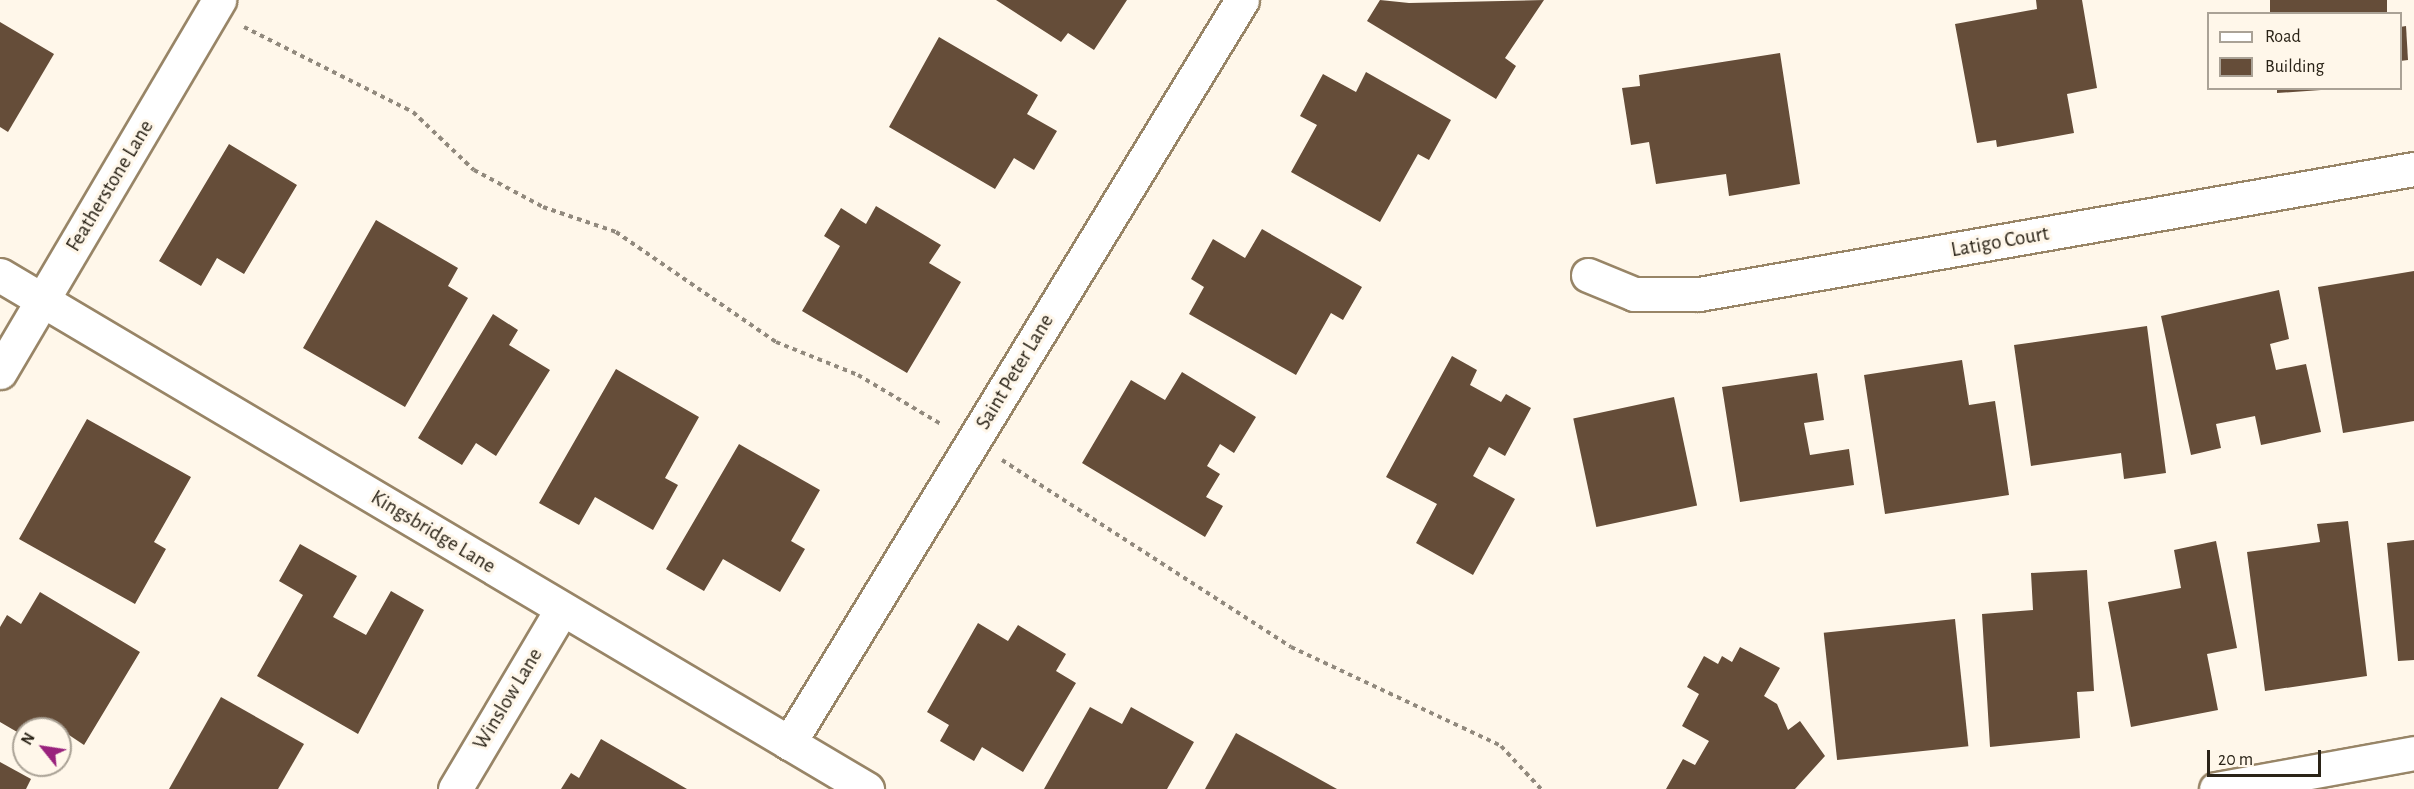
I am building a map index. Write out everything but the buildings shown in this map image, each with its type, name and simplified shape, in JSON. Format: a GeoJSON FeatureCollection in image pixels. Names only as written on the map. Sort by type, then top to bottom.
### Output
{"type":"FeatureCollection","features":[{"type":"Feature","properties":{"kind":"street","name":"Saint Peter Lane"},"geometry":{"type":"LineString","coordinates":[[789,743],[1242,0]]}},
{"type":"Feature","properties":{"kind":"street","name":"Featherstone Lane"},"geometry":{"type":"LineString","coordinates":[[0,372],[216,5]]}},
{"type":"Feature","properties":{"kind":"street","name":"Latigo Court"},"geometry":{"type":"LineString","coordinates":[[1588,275],[1635,294],[1700,294],[2414,169]]}},
{"type":"Feature","properties":{"kind":"street","name":"Kingsbridge Lane"},"geometry":{"type":"LineString","coordinates":[[0,275],[867,789]]}},
{"type":"Feature","properties":{"kind":"street","name":"Winslow Lane"},"geometry":{"type":"LineString","coordinates":[[455,789],[562,609]]}},
{"type":"Feature","properties":{"kind":"street"},"geometry":{"type":"LineString","coordinates":[[2216,789],[2414,753]]}},
{"type":"Feature","properties":{"kind":"path"},"geometry":{"type":"LineString","coordinates":[[216,5],[337,79],[413,112],[474,170],[543,207],[615,232],[776,342],[858,375],[972,442],[1292,647],[1501,746],[1541,789]]}}]}
